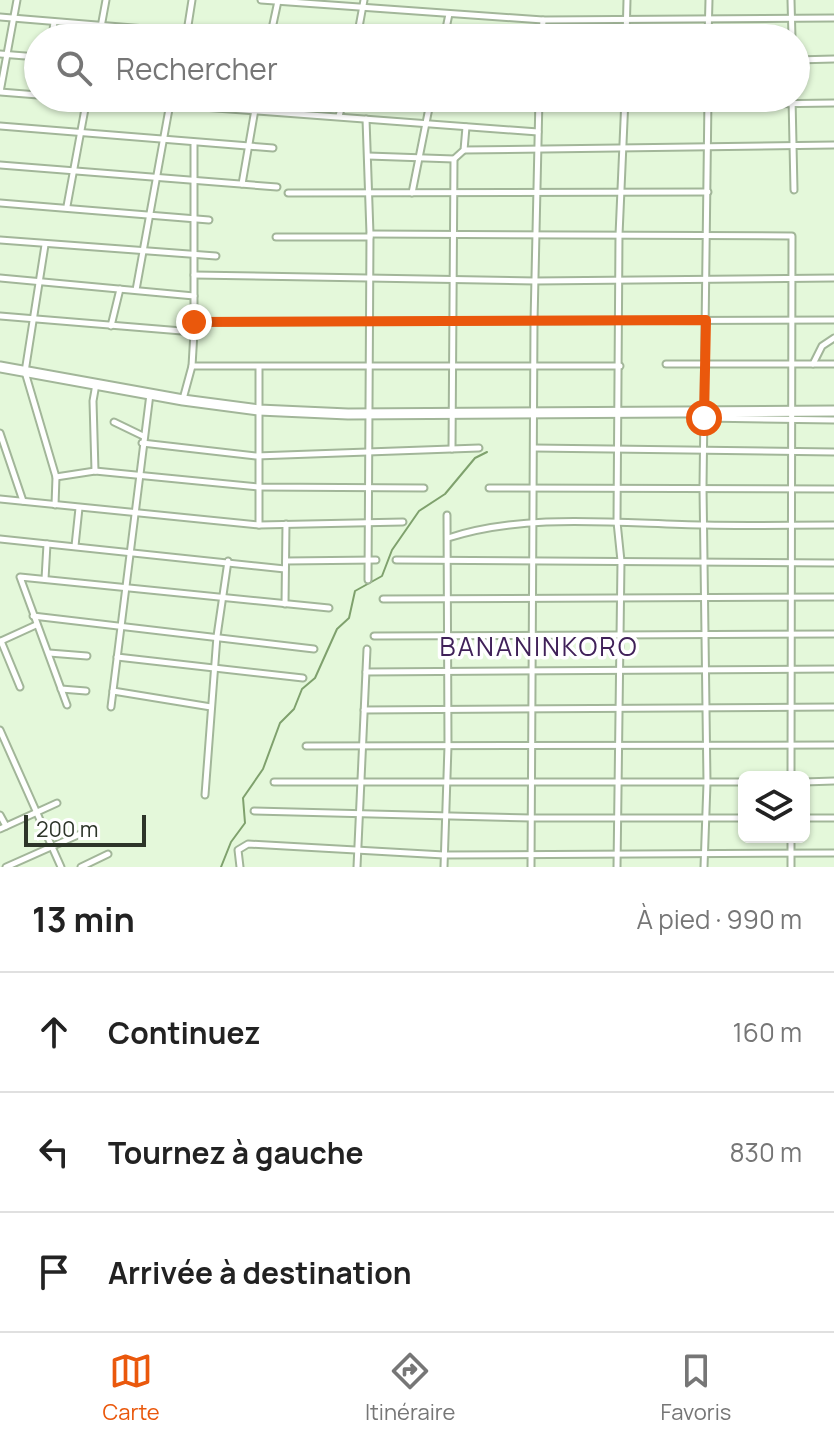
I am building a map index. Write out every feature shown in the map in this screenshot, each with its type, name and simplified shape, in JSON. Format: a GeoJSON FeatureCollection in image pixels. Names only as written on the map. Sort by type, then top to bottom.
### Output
{"type":"FeatureCollection","features":[{"type":"Feature","properties":{"kind":"highway"},"geometry":{"type":"LineString","coordinates":[[0,367],[183,400],[259,410],[370,414],[535,411],[704,415],[793,415],[834,411]]}},
{"type":"Feature","properties":{"kind":"street"},"geometry":{"type":"LineString","coordinates":[[17,0],[3,55],[0,92],[24,94]]}},
{"type":"Feature","properties":{"kind":"street"},"geometry":{"type":"LineString","coordinates":[[102,24],[106,0]]}},
{"type":"Feature","properties":{"kind":"street"},"geometry":{"type":"LineString","coordinates":[[189,24],[192,0]]}},
{"type":"Feature","properties":{"kind":"street"},"geometry":{"type":"LineString","coordinates":[[261,0],[543,20],[834,18]]}},
{"type":"Feature","properties":{"kind":"street"},"geometry":{"type":"LineString","coordinates":[[360,24],[364,0]]}},
{"type":"Feature","properties":{"kind":"street"},"geometry":{"type":"LineString","coordinates":[[626,24],[627,0]]}},
{"type":"Feature","properties":{"kind":"street"},"geometry":{"type":"LineString","coordinates":[[708,24],[709,0]]}},
{"type":"Feature","properties":{"kind":"street"},"geometry":{"type":"LineString","coordinates":[[791,0],[792,24]]}},
{"type":"Feature","properties":{"kind":"street"},"geometry":{"type":"LineString","coordinates":[[273,24],[278,1]]}},
{"type":"Feature","properties":{"kind":"street"},"geometry":{"type":"LineString","coordinates":[[447,24],[449,14]]}},
{"type":"Feature","properties":{"kind":"street"},"geometry":{"type":"LineString","coordinates":[[0,17],[73,24]]}},
{"type":"Feature","properties":{"kind":"street"},"geometry":{"type":"LineString","coordinates":[[543,20],[543,24]]}},
{"type":"Feature","properties":{"kind":"street"},"geometry":{"type":"LineString","coordinates":[[3,55],[24,56]]}},
{"type":"Feature","properties":{"kind":"street"},"geometry":{"type":"LineString","coordinates":[[810,60],[834,59]]}},
{"type":"Feature","properties":{"kind":"street"},"geometry":{"type":"LineString","coordinates":[[810,102],[834,103]]}},
{"type":"Feature","properties":{"kind":"street"},"geometry":{"type":"LineString","coordinates":[[67,206],[84,112]]}},
{"type":"Feature","properties":{"kind":"street"},"geometry":{"type":"LineString","coordinates":[[136,290],[169,112]]}},
{"type":"Feature","properties":{"kind":"street"},"geometry":{"type":"LineString","coordinates":[[242,184],[255,112]]}},
{"type":"Feature","properties":{"kind":"street"},"geometry":{"type":"LineString","coordinates":[[269,112],[538,132]]}},
{"type":"Feature","properties":{"kind":"street"},"geometry":{"type":"LineString","coordinates":[[339,117],[340,112]]}},
{"type":"Feature","properties":{"kind":"street"},"geometry":{"type":"LineString","coordinates":[[412,193],[428,112]]}},
{"type":"Feature","properties":{"kind":"street"},"geometry":{"type":"LineString","coordinates":[[531,867],[535,596],[532,525],[534,322],[539,112]]}},
{"type":"Feature","properties":{"kind":"street"},"geometry":{"type":"LineString","coordinates":[[617,867],[618,598],[621,561],[617,522],[619,235],[624,112]]}},
{"type":"Feature","properties":{"kind":"street"},"geometry":{"type":"LineString","coordinates":[[704,867],[707,783],[703,451],[708,112]]}},
{"type":"Feature","properties":{"kind":"street"},"geometry":{"type":"LineString","coordinates":[[792,112],[794,190]]}},
{"type":"Feature","properties":{"kind":"street"},"geometry":{"type":"LineString","coordinates":[[366,119],[370,235],[368,580]]}},
{"type":"Feature","properties":{"kind":"street"},"geometry":{"type":"LineString","coordinates":[[0,126],[273,148]]}},
{"type":"Feature","properties":{"kind":"street"},"geometry":{"type":"LineString","coordinates":[[464,150],[466,127]]}},
{"type":"Feature","properties":{"kind":"street"},"geometry":{"type":"LineString","coordinates":[[183,400],[192,366],[194,332],[191,218],[194,143]]}},
{"type":"Feature","properties":{"kind":"street"},"geometry":{"type":"LineString","coordinates":[[368,156],[454,159],[464,150],[708,150],[834,145]]}},
{"type":"Feature","properties":{"kind":"street"},"geometry":{"type":"LineString","coordinates":[[452,449],[454,159]]}},
{"type":"Feature","properties":{"kind":"street"},"geometry":{"type":"LineString","coordinates":[[0,165],[277,187]]}},
{"type":"Feature","properties":{"kind":"street"},"geometry":{"type":"LineString","coordinates":[[288,193],[708,192]]}},
{"type":"Feature","properties":{"kind":"street"},"geometry":{"type":"LineString","coordinates":[[0,203],[67,206],[209,220]]}},
{"type":"Feature","properties":{"kind":"street"},"geometry":{"type":"LineString","coordinates":[[276,237],[792,236],[791,771]]}},
{"type":"Feature","properties":{"kind":"street"},"geometry":{"type":"LineString","coordinates":[[0,240],[216,256]]}},
{"type":"Feature","properties":{"kind":"street"},"geometry":{"type":"LineString","coordinates":[[45,245],[25,372],[56,477],[55,505]]}},
{"type":"Feature","properties":{"kind":"street"},"geometry":{"type":"LineString","coordinates":[[194,275],[535,281],[834,278]]}},
{"type":"Feature","properties":{"kind":"street"},"geometry":{"type":"LineString","coordinates":[[0,278],[194,296]]}},
{"type":"Feature","properties":{"kind":"street"},"geometry":{"type":"LineString","coordinates":[[111,326],[120,289]]}},
{"type":"Feature","properties":{"kind":"street"},"geometry":{"type":"LineString","coordinates":[[0,316],[194,332]]}},
{"type":"Feature","properties":{"kind":"street"},"geometry":{"type":"LineString","coordinates":[[194,322],[834,320]]}},
{"type":"Feature","properties":{"kind":"street"},"geometry":{"type":"LineString","coordinates":[[813,364],[822,346],[834,338]]}},
{"type":"Feature","properties":{"kind":"street"},"geometry":{"type":"LineString","coordinates":[[666,364],[834,364]]}},
{"type":"Feature","properties":{"kind":"street"},"geometry":{"type":"LineString","coordinates":[[192,366],[620,366]]}},
{"type":"Feature","properties":{"kind":"street"},"geometry":{"type":"LineString","coordinates":[[259,367],[256,456],[259,525]]}},
{"type":"Feature","properties":{"kind":"street"},"geometry":{"type":"LineString","coordinates":[[95,471],[93,401],[96,383]]}},
{"type":"Feature","properties":{"kind":"street"},"geometry":{"type":"LineString","coordinates":[[111,707],[150,393]]}},
{"type":"Feature","properties":{"kind":"street"},"geometry":{"type":"LineString","coordinates":[[793,415],[834,420]]}},
{"type":"Feature","properties":{"kind":"street"},"geometry":{"type":"LineString","coordinates":[[114,422],[143,440],[256,456],[479,448]]}},
{"type":"Feature","properties":{"kind":"street"},"geometry":{"type":"LineString","coordinates":[[0,433],[23,501]]}},
{"type":"Feature","properties":{"kind":"street"},"geometry":{"type":"LineString","coordinates":[[534,448],[834,452]]}},
{"type":"Feature","properties":{"kind":"street"},"geometry":{"type":"LineString","coordinates":[[56,477],[95,471],[140,478],[258,487],[424,488]]}},
{"type":"Feature","properties":{"kind":"street"},"geometry":{"type":"LineString","coordinates":[[489,488],[834,489]]}},
{"type":"Feature","properties":{"kind":"street"},"geometry":{"type":"LineString","coordinates":[[0,499],[259,525],[403,522]]}},
{"type":"Feature","properties":{"kind":"street"},"geometry":{"type":"LineString","coordinates":[[75,546],[79,508]]}},
{"type":"Feature","properties":{"kind":"street"},"geometry":{"type":"LineString","coordinates":[[444,867],[448,746],[447,515]]}},
{"type":"Feature","properties":{"kind":"street"},"geometry":{"type":"LineString","coordinates":[[448,538],[473,529],[617,522],[834,525]]}},
{"type":"Feature","properties":{"kind":"street"},"geometry":{"type":"LineString","coordinates":[[285,604],[286,524]]}},
{"type":"Feature","properties":{"kind":"street"},"geometry":{"type":"LineString","coordinates":[[0,539],[286,565],[376,560]]}},
{"type":"Feature","properties":{"kind":"street"},"geometry":{"type":"LineString","coordinates":[[45,579],[47,544]]}},
{"type":"Feature","properties":{"kind":"street"},"geometry":{"type":"LineString","coordinates":[[396,560],[834,563]]}},
{"type":"Feature","properties":{"kind":"street"},"geometry":{"type":"LineString","coordinates":[[205,795],[217,636],[228,561]]}},
{"type":"Feature","properties":{"kind":"street"},"geometry":{"type":"LineString","coordinates":[[67,705],[20,577],[329,608]]}},
{"type":"Feature","properties":{"kind":"street"},"geometry":{"type":"LineString","coordinates":[[383,599],[834,597]]}},
{"type":"Feature","properties":{"kind":"street"},"geometry":{"type":"LineString","coordinates":[[33,616],[314,649]]}},
{"type":"Feature","properties":{"kind":"street"},"geometry":{"type":"LineString","coordinates":[[20,687],[0,641],[36,625]]}},
{"type":"Feature","properties":{"kind":"street"},"geometry":{"type":"LineString","coordinates":[[374,636],[834,634]]}},
{"type":"Feature","properties":{"kind":"street"},"geometry":{"type":"LineString","coordinates":[[357,867],[367,649]]}},
{"type":"Feature","properties":{"kind":"street"},"geometry":{"type":"LineString","coordinates":[[48,653],[87,656]]}},
{"type":"Feature","properties":{"kind":"street"},"geometry":{"type":"LineString","coordinates":[[117,657],[303,678]]}},
{"type":"Feature","properties":{"kind":"street"},"geometry":{"type":"LineString","coordinates":[[366,672],[834,669]]}},
{"type":"Feature","properties":{"kind":"street"},"geometry":{"type":"LineString","coordinates":[[61,689],[86,691]]}},
{"type":"Feature","properties":{"kind":"street"},"geometry":{"type":"LineString","coordinates":[[113,691],[211,707]]}},
{"type":"Feature","properties":{"kind":"street"},"geometry":{"type":"LineString","coordinates":[[364,710],[834,707]]}},
{"type":"Feature","properties":{"kind":"street"},"geometry":{"type":"LineString","coordinates":[[1,733],[61,867]]}},
{"type":"Feature","properties":{"kind":"street"},"geometry":{"type":"LineString","coordinates":[[306,746],[834,745]]}},
{"type":"Feature","properties":{"kind":"street"},"geometry":{"type":"LineString","coordinates":[[810,782],[834,781]]}},
{"type":"Feature","properties":{"kind":"street"},"geometry":{"type":"LineString","coordinates":[[274,782],[738,782]]}},
{"type":"Feature","properties":{"kind":"street"},"geometry":{"type":"LineString","coordinates":[[0,815],[3,827],[57,803]]}},
{"type":"Feature","properties":{"kind":"street"},"geometry":{"type":"LineString","coordinates":[[254,811],[446,817],[738,818]]}},
{"type":"Feature","properties":{"kind":"street"},"geometry":{"type":"LineString","coordinates":[[810,818],[834,818]]}},
{"type":"Feature","properties":{"kind":"street"},"geometry":{"type":"LineString","coordinates":[[6,867],[87,831]]}},
{"type":"Feature","properties":{"kind":"street"},"geometry":{"type":"LineString","coordinates":[[791,843],[791,867]]}},
{"type":"Feature","properties":{"kind":"street"},"geometry":{"type":"LineString","coordinates":[[240,867],[238,850],[248,844],[444,855],[834,853]]}},
{"type":"Feature","properties":{"kind":"street"},"geometry":{"type":"LineString","coordinates":[[81,867],[94,864],[108,854]]}},
{"type":"Feature","properties":{"kind":"waterway"},"geometry":{"type":"LineString","coordinates":[[221,867],[231,842],[245,823],[243,798],[263,769],[280,723],[294,709],[302,689],[315,678],[337,629],[349,618],[355,591],[382,576],[392,550],[419,511],[445,494],[475,458],[487,452]]}},
{"type":"Feature","properties":{"kind":"district","name":"BANANINKORO"},"geometry":{"type":"Point","coordinates":[539,647]}},
{"type":"Feature","properties":{"kind":"route"},"geometry":{"type":"LineString","coordinates":[[194,322],[706,320],[704,418]]}}]}
